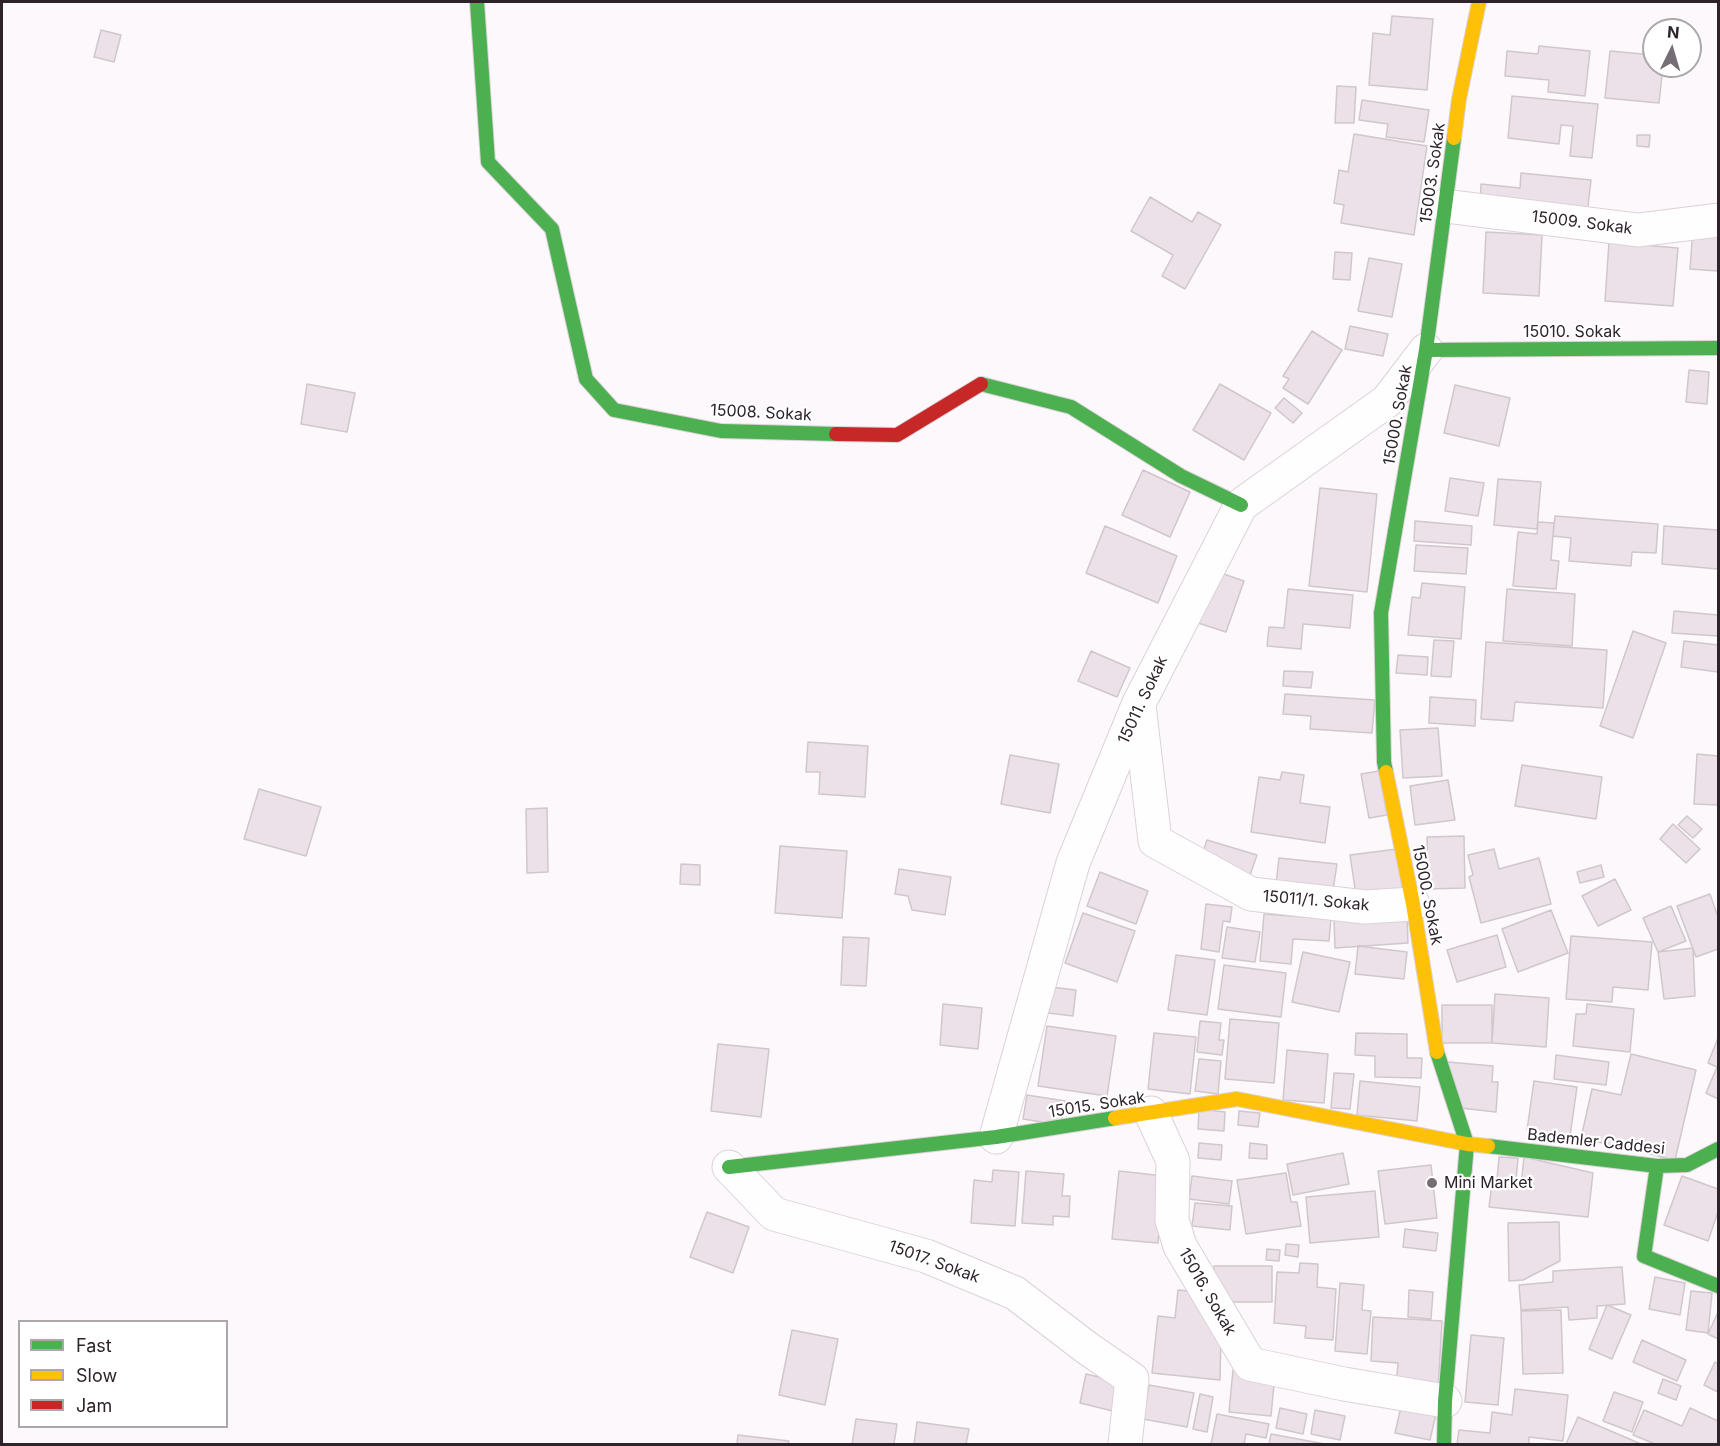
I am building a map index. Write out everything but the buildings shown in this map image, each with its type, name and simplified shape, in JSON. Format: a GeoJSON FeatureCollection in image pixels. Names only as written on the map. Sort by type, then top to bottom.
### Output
{"type":"FeatureCollection","features":[{"type":"Feature","properties":{"kind":"street","name":"15008. Sokak"},"geometry":{"type":"LineString","coordinates":[[477,2],[488,162],[552,229],[586,379],[614,410],[721,431],[897,435],[983,383],[1071,407],[1181,476],[1241,505]]}},
{"type":"Feature","properties":{"kind":"street","name":"15003. Sokak"},"geometry":{"type":"LineString","coordinates":[[1426,350],[1460,99],[1479,2]]}},
{"type":"Feature","properties":{"kind":"street","name":"15009. Sokak"},"geometry":{"type":"LineString","coordinates":[[1445,206],[1638,230],[1719,220]]}},
{"type":"Feature","properties":{"kind":"street","name":"15010. Sokak"},"geometry":{"type":"LineString","coordinates":[[1426,350],[1719,348]]}},
{"type":"Feature","properties":{"kind":"street","name":"15011. Sokak"},"geometry":{"type":"LineString","coordinates":[[996,1137],[1072,863],[1139,703],[1241,505],[1387,401],[1426,350]]}},
{"type":"Feature","properties":{"kind":"street","name":"15000. Sokak"},"geometry":{"type":"LineString","coordinates":[[1426,350],[1381,613],[1384,762],[1413,904],[1437,1051],[1467,1144],[1445,1401],[1444,1444]]}},
{"type":"Feature","properties":{"kind":"street","name":"15011/1. Sokak"},"geometry":{"type":"LineString","coordinates":[[1139,703],[1155,841],[1251,894],[1365,907],[1413,904]]}},
{"type":"Feature","properties":{"kind":"street","name":"15015. Sokak"},"geometry":{"type":"LineString","coordinates":[[729,1167],[996,1137],[1237,1099],[1467,1144]]}},
{"type":"Feature","properties":{"kind":"street","name":"15016. Sokak"},"geometry":{"type":"LineString","coordinates":[[1151,1113],[1173,1161],[1172,1220],[1180,1246],[1250,1364],[1344,1384],[1445,1401]]}},
{"type":"Feature","properties":{"kind":"street","name":"Bademler Caddesi"},"geometry":{"type":"LineString","coordinates":[[1467,1144],[1657,1166],[1687,1166],[1719,1149]]}},
{"type":"Feature","properties":{"kind":"street"},"geometry":{"type":"LineString","coordinates":[[1657,1166],[1644,1256],[1719,1286]]}},
{"type":"Feature","properties":{"kind":"street","name":"15017. Sokak"},"geometry":{"type":"LineString","coordinates":[[729,1167],[774,1214],[926,1256],[1016,1293],[1087,1348],[1132,1379],[1125,1444]]}},
{"type":"Feature","properties":{"kind":"traffic: fast"},"geometry":{"type":"LineString","coordinates":[[477,2],[488,162],[552,229],[586,379],[614,410],[721,431],[836,434]]}},
{"type":"Feature","properties":{"kind":"traffic: fast"},"geometry":{"type":"LineString","coordinates":[[1386,772],[1381,613],[1426,350],[1454,138]]}},
{"type":"Feature","properties":{"kind":"traffic: fast"},"geometry":{"type":"LineString","coordinates":[[1426,350],[1718,348]]}},
{"type":"Feature","properties":{"kind":"traffic: fast"},"geometry":{"type":"LineString","coordinates":[[981,384],[1071,407],[1181,476],[1241,505]]}},
{"type":"Feature","properties":{"kind":"traffic: fast"},"geometry":{"type":"LineString","coordinates":[[1437,1052],[1467,1144],[1445,1401],[1444,1444]]}},
{"type":"Feature","properties":{"kind":"traffic: fast"},"geometry":{"type":"LineString","coordinates":[[729,1167],[996,1137],[1115,1118]]}},
{"type":"Feature","properties":{"kind":"traffic: fast"},"geometry":{"type":"LineString","coordinates":[[1488,1146],[1657,1166],[1687,1165],[1718,1149]]}},
{"type":"Feature","properties":{"kind":"traffic: fast"},"geometry":{"type":"LineString","coordinates":[[1657,1166],[1644,1256],[1718,1286]]}},
{"type":"Feature","properties":{"kind":"traffic: slow"},"geometry":{"type":"LineString","coordinates":[[1454,138],[1459,99],[1479,2]]}},
{"type":"Feature","properties":{"kind":"traffic: slow"},"geometry":{"type":"LineString","coordinates":[[1386,772],[1413,904],[1437,1052]]}},
{"type":"Feature","properties":{"kind":"traffic: slow"},"geometry":{"type":"LineString","coordinates":[[1115,1118],[1237,1099],[1467,1144],[1488,1146]]}},
{"type":"Feature","properties":{"kind":"traffic: jam"},"geometry":{"type":"LineString","coordinates":[[836,434],[897,435],[981,384]]}},
{"type":"Feature","properties":{"kind":"place","name":"Mini Market"},"geometry":{"type":"Point","coordinates":[1432,1183]}}]}
